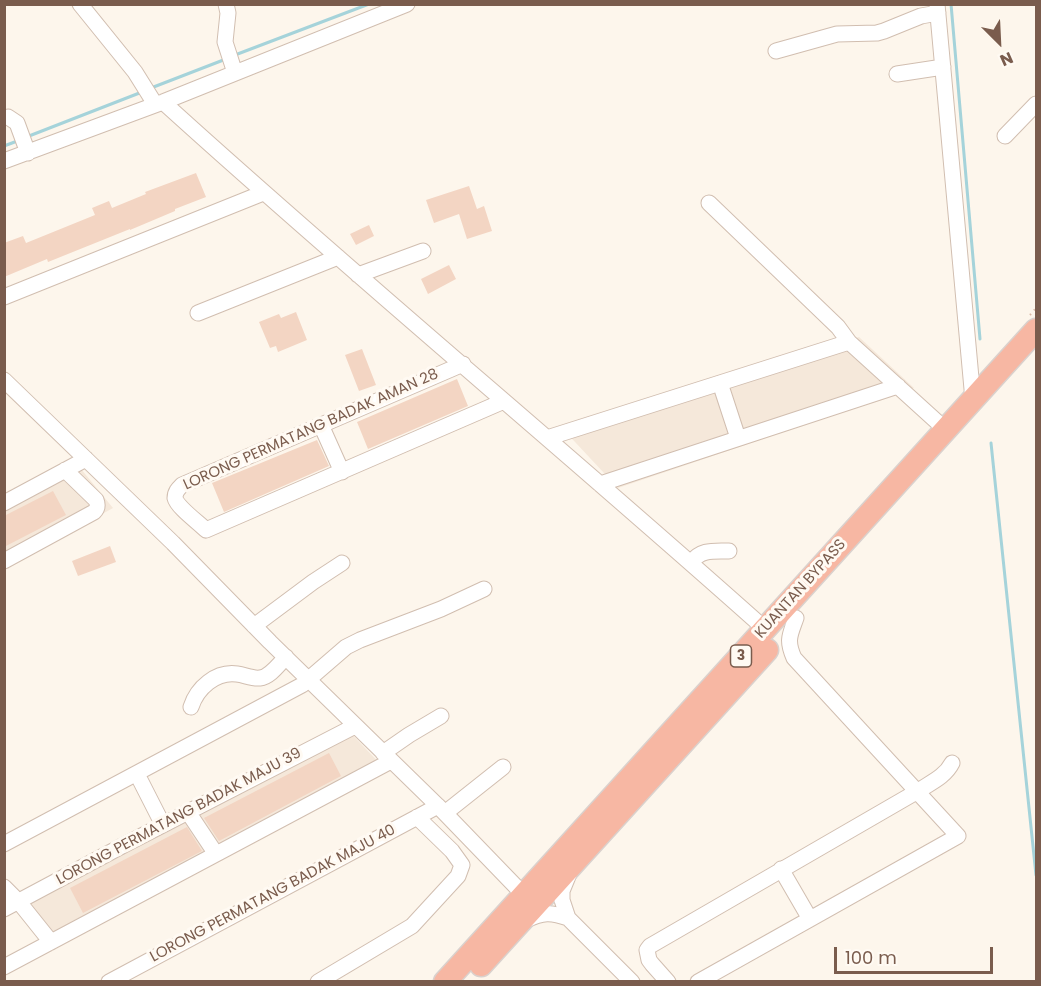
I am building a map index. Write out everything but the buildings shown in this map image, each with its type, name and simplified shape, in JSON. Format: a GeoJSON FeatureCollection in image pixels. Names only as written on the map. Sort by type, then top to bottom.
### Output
{"type":"FeatureCollection","features":[{"type":"Feature","properties":{"kind":"highway","name":"KUANTAN BYPASS"},"geometry":{"type":"LineString","coordinates":[[445,981],[1036,330]]}},
{"type":"Feature","properties":{"kind":"highway","name":"KUANTAN BYPASS"},"geometry":{"type":"LineString","coordinates":[[466,981],[1036,353]]}},
{"type":"Feature","properties":{"kind":"street"},"geometry":{"type":"LineString","coordinates":[[80,4],[152,96],[765,629]]}},
{"type":"Feature","properties":{"kind":"street"},"geometry":{"type":"LineString","coordinates":[[226,4],[228,13],[225,42],[231,63]]}},
{"type":"Feature","properties":{"kind":"street"},"geometry":{"type":"LineString","coordinates":[[4,161],[24,142],[152,96],[231,63],[407,4]]}},
{"type":"Feature","properties":{"kind":"street"},"geometry":{"type":"LineString","coordinates":[[776,51],[837,34],[884,32],[937,9],[973,400]]}},
{"type":"Feature","properties":{"kind":"street"},"geometry":{"type":"LineString","coordinates":[[897,74],[943,67]]}},
{"type":"Feature","properties":{"kind":"street"},"geometry":{"type":"LineString","coordinates":[[1005,135],[1036,104]]}},
{"type":"Feature","properties":{"kind":"street"},"geometry":{"type":"LineString","coordinates":[[8,117],[17,123],[24,142]]}},
{"type":"Feature","properties":{"kind":"street"},"geometry":{"type":"LineString","coordinates":[[4,297],[263,193]]}},
{"type":"Feature","properties":{"kind":"street"},"geometry":{"type":"LineString","coordinates":[[709,203],[838,327],[849,342],[946,430]]}},
{"type":"Feature","properties":{"kind":"street"},"geometry":{"type":"LineString","coordinates":[[358,275],[423,251]]}},
{"type":"Feature","properties":{"kind":"street"},"geometry":{"type":"LineString","coordinates":[[198,313],[338,257]]}},
{"type":"Feature","properties":{"kind":"street"},"geometry":{"type":"LineString","coordinates":[[547,438],[849,342]]}},
{"type":"Feature","properties":{"kind":"street","name":"LORONG PERMATANG BADAK AMAN 28"},"geometry":{"type":"LineString","coordinates":[[342,472],[206,530],[178,505],[175,494],[182,485],[462,364]]}},
{"type":"Feature","properties":{"kind":"street"},"geometry":{"type":"LineString","coordinates":[[4,380],[173,543],[355,726],[389,752],[441,810],[524,895]]}},
{"type":"Feature","properties":{"kind":"street"},"geometry":{"type":"LineString","coordinates":[[720,383],[738,438]]}},
{"type":"Feature","properties":{"kind":"street"},"geometry":{"type":"LineString","coordinates":[[600,484],[898,386]]}},
{"type":"Feature","properties":{"kind":"street"},"geometry":{"type":"LineString","coordinates":[[321,425],[342,472],[504,401]]}},
{"type":"Feature","properties":{"kind":"street"},"geometry":{"type":"LineString","coordinates":[[4,503],[86,459]]}},
{"type":"Feature","properties":{"kind":"street"},"geometry":{"type":"LineString","coordinates":[[4,561],[97,510],[96,500],[66,470]]}},
{"type":"Feature","properties":{"kind":"street"},"geometry":{"type":"LineString","coordinates":[[691,563],[696,556],[705,552],[729,551]]}},
{"type":"Feature","properties":{"kind":"street"},"geometry":{"type":"LineString","coordinates":[[254,626],[342,563]]}},
{"type":"Feature","properties":{"kind":"street"},"geometry":{"type":"LineString","coordinates":[[4,844],[302,685],[346,647],[484,589]]}},
{"type":"Feature","properties":{"kind":"street"},"geometry":{"type":"LineString","coordinates":[[698,981],[958,836],[795,658],[789,647],[789,640],[796,618]]}},
{"type":"Feature","properties":{"kind":"street"},"geometry":{"type":"LineString","coordinates":[[758,661],[778,653],[795,658]]}},
{"type":"Feature","properties":{"kind":"street"},"geometry":{"type":"LineString","coordinates":[[191,707],[198,692],[216,677],[232,673],[260,678],[269,674],[286,657]]}},
{"type":"Feature","properties":{"kind":"street"},"geometry":{"type":"LineString","coordinates":[[4,967],[216,854],[389,752],[409,735],[441,716]]}},
{"type":"Feature","properties":{"kind":"street","name":"LORONG PERMATANG BADAK MAJU 39"},"geometry":{"type":"LineString","coordinates":[[4,909],[355,726]]}},
{"type":"Feature","properties":{"kind":"street"},"geometry":{"type":"LineString","coordinates":[[668,981],[649,960],[647,950],[650,946],[918,791],[944,774],[952,763]]}},
{"type":"Feature","properties":{"kind":"street","name":"LORONG PERMATANG BADAK MAJU 40"},"geometry":{"type":"LineString","coordinates":[[109,981],[417,817],[441,810],[503,767]]}},
{"type":"Feature","properties":{"kind":"street"},"geometry":{"type":"LineString","coordinates":[[137,774],[163,825]]}},
{"type":"Feature","properties":{"kind":"street"},"geometry":{"type":"LineString","coordinates":[[188,812],[216,854]]}},
{"type":"Feature","properties":{"kind":"street"},"geometry":{"type":"LineString","coordinates":[[318,981],[412,926],[458,876],[462,865],[452,851],[417,817]]}},
{"type":"Feature","properties":{"kind":"street"},"geometry":{"type":"LineString","coordinates":[[574,863],[562,891],[562,900],[568,918],[632,981]]}},
{"type":"Feature","properties":{"kind":"street"},"geometry":{"type":"LineString","coordinates":[[782,869],[810,919]]}},
{"type":"Feature","properties":{"kind":"street"},"geometry":{"type":"LineString","coordinates":[[4,887],[51,942]]}},
{"type":"Feature","properties":{"kind":"street"},"geometry":{"type":"LineString","coordinates":[[520,923],[533,916],[550,913],[568,918]]}},
{"type":"Feature","properties":{"kind":"shaded area"},"geometry":{"type":"Polygon","coordinates":[[[859,337],[914,388],[618,488],[561,427],[859,337]]]}},
{"type":"Feature","properties":{"kind":"shaded area"},"geometry":{"type":"Polygon","coordinates":[[[72,458],[113,508],[5,568],[5,495],[72,458]]]}},
{"type":"Feature","properties":{"kind":"shaded area"},"geometry":{"type":"Polygon","coordinates":[[[343,725],[386,770],[56,941],[11,898],[343,725]]]}},
{"type":"Feature","properties":{"kind":"waterway"},"geometry":{"type":"LineString","coordinates":[[235,55],[369,4]]}},
{"type":"Feature","properties":{"kind":"waterway"},"geometry":{"type":"LineString","coordinates":[[951,4],[980,339]]}},
{"type":"Feature","properties":{"kind":"waterway"},"geometry":{"type":"LineString","coordinates":[[151,88],[226,59]]}},
{"type":"Feature","properties":{"kind":"waterway"},"geometry":{"type":"LineString","coordinates":[[29,136],[142,92]]}},
{"type":"Feature","properties":{"kind":"waterway"},"geometry":{"type":"LineString","coordinates":[[4,146],[20,140]]}},
{"type":"Feature","properties":{"kind":"waterway"},"geometry":{"type":"LineString","coordinates":[[991,443],[1036,875]]}}]}
